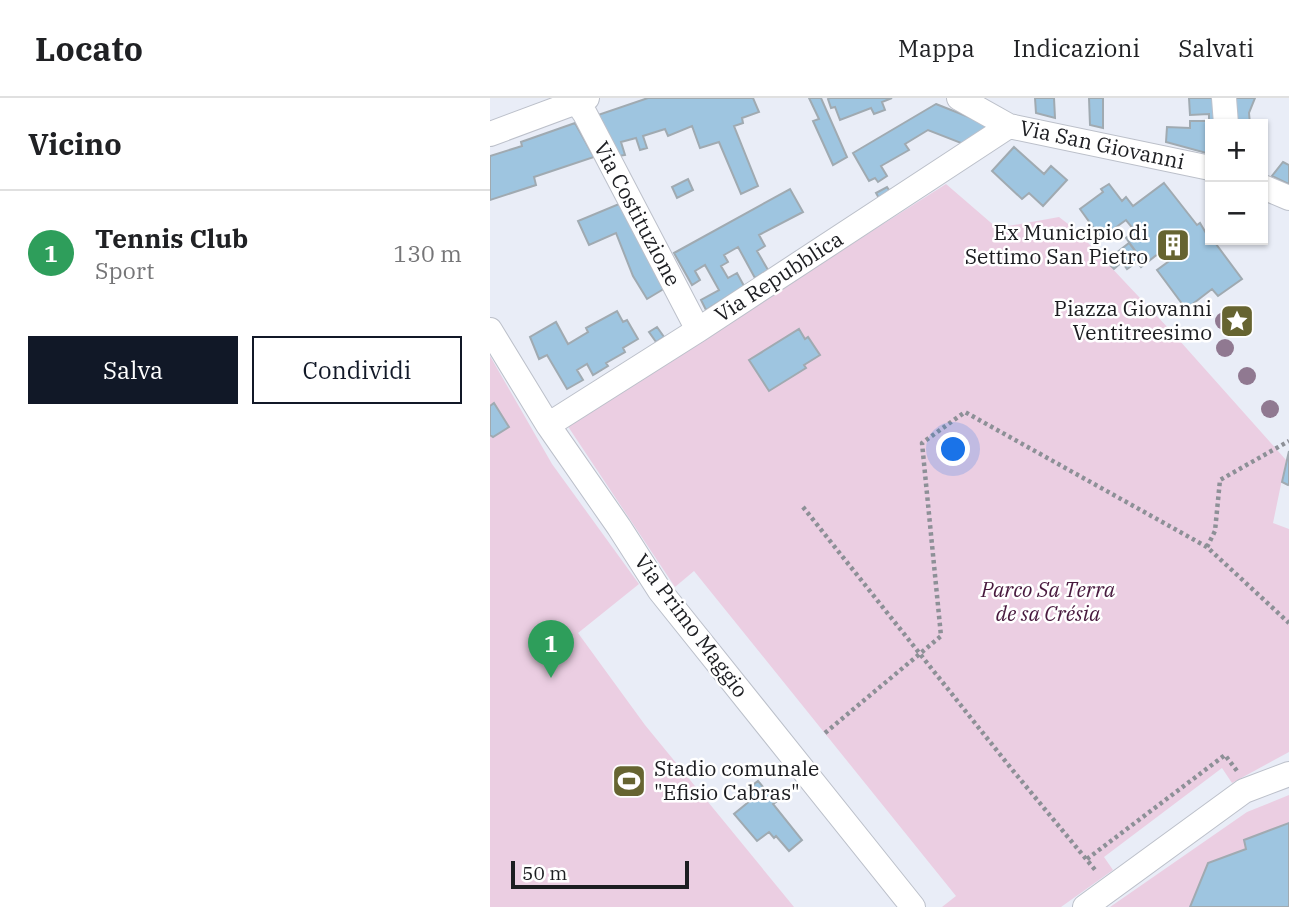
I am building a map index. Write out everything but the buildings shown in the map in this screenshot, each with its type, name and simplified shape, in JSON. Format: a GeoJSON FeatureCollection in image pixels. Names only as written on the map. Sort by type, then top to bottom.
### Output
{"type":"FeatureCollection","features":[{"type":"Feature","properties":{"kind":"street","name":"Via San Giovanni"},"geometry":{"type":"LineString","coordinates":[[959,98],[1009,126],[1205,167]]}},
{"type":"Feature","properties":{"kind":"street"},"geometry":{"type":"LineString","coordinates":[[1224,98],[1226,119]]}},
{"type":"Feature","properties":{"kind":"street"},"geometry":{"type":"LineString","coordinates":[[490,134],[579,99]]}},
{"type":"Feature","properties":{"kind":"street","name":"Via Costituzione"},"geometry":{"type":"LineString","coordinates":[[579,99],[698,330]]}},
{"type":"Feature","properties":{"kind":"street","name":"Via Repubblica"},"geometry":{"type":"LineString","coordinates":[[548,425],[1009,126]]}},
{"type":"Feature","properties":{"kind":"street"},"geometry":{"type":"LineString","coordinates":[[1268,189],[1289,198]]}},
{"type":"Feature","properties":{"kind":"street","name":"Via Primo Maggio"},"geometry":{"type":"LineString","coordinates":[[490,330],[548,425],[619,527],[660,592],[913,907]]}},
{"type":"Feature","properties":{"kind":"street"},"geometry":{"type":"LineString","coordinates":[[1085,907],[1244,791],[1289,774]]}},
{"type":"Feature","properties":{"kind":"path"},"geometry":{"type":"LineString","coordinates":[[825,733],[941,636],[922,443],[965,412],[1207,547],[1289,623]]}},
{"type":"Feature","properties":{"kind":"path"},"geometry":{"type":"LineString","coordinates":[[1207,547],[1215,531],[1220,480],[1289,441]]}},
{"type":"Feature","properties":{"kind":"path"},"geometry":{"type":"LineString","coordinates":[[803,507],[1110,889]]}},
{"type":"Feature","properties":{"kind":"path"},"geometry":{"type":"LineString","coordinates":[[1087,859],[1225,755],[1238,772],[1247,768]]}},
{"type":"Feature","properties":{"kind":"green space","name":"Parco Sa Terra de sa Crésia"},"geometry":{"type":"Polygon","coordinates":[[[946,184],[997,228],[1059,217],[1076,230],[1286,460],[1273,523],[1289,529],[1289,752],[1232,783],[1222,768],[1104,857],[1113,870],[1061,907],[942,907],[956,896],[694,571],[675,587],[567,425],[946,184]]]}},
{"type":"Feature","properties":{"kind":"green space"},"geometry":{"type":"Polygon","coordinates":[[[490,356],[552,464],[639,584],[578,633],[645,725],[794,907],[490,907],[490,356]]]}},
{"type":"Feature","properties":{"kind":"green space"},"geometry":{"type":"Polygon","coordinates":[[[1289,795],[1289,907],[1110,907],[1247,812],[1289,795]]]}},
{"type":"Feature","properties":{"kind":"place","name":"Ex Municipio di Settimo San Pietro"},"geometry":{"type":"Point","coordinates":[1173,245]}},
{"type":"Feature","properties":{"kind":"place","name":"Piazza Giovanni Ventitreesimo"},"geometry":{"type":"Point","coordinates":[1237,321]}},
{"type":"Feature","properties":{"kind":"place","name":"Tennis Club"},"geometry":{"type":"Point","coordinates":[551,678]}},
{"type":"Feature","properties":{"kind":"place","name":"Stadio comunale \"Efisio Cabras\""},"geometry":{"type":"Point","coordinates":[629,781]}}]}
